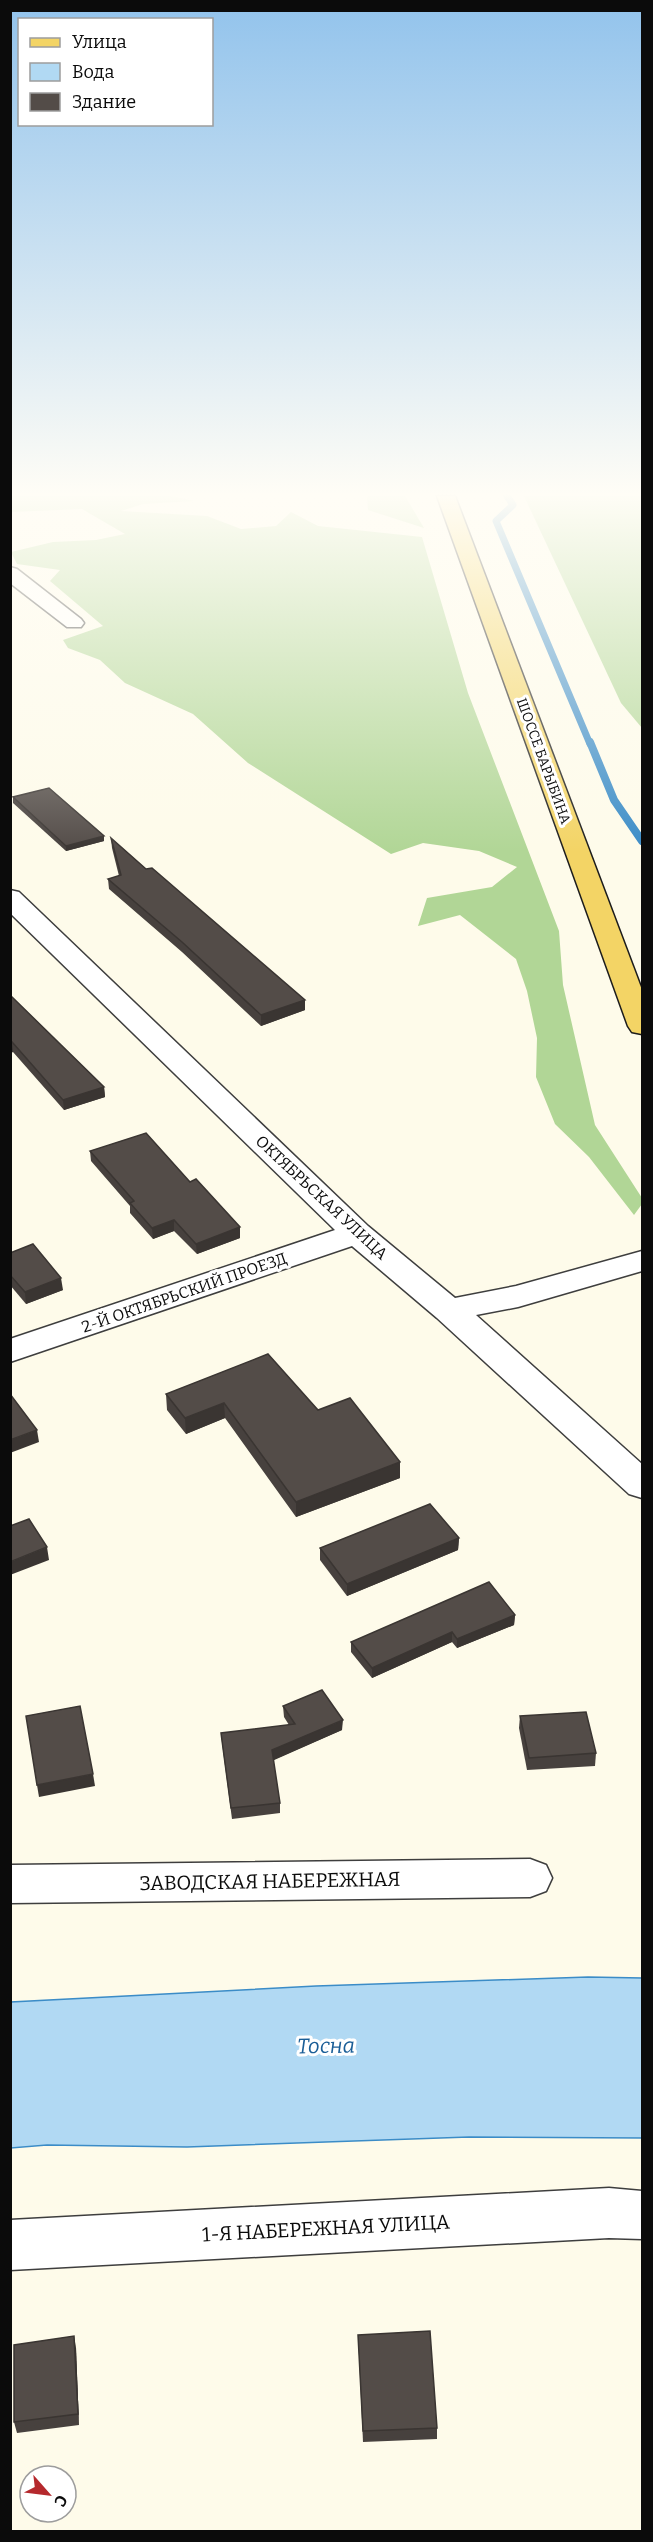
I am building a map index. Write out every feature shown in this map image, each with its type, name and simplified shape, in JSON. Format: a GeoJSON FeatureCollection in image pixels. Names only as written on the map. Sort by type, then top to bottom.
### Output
{"type":"FeatureCollection","features":[{"type":"Feature","properties":{"kind":"main road","name":"ШОССЕ БАРЫБИНА"},"geometry":{"type":"LineString","coordinates":[[490,615],[642,1026]]}},
{"type":"Feature","properties":{"kind":"street"},"geometry":{"type":"LineString","coordinates":[[63,615],[74,623]]}},
{"type":"Feature","properties":{"kind":"street","name":"ОКТЯБРЬСКАЯ УЛИЦА"},"geometry":{"type":"LineString","coordinates":[[10,898],[357,1233],[449,1310],[642,1485]]}},
{"type":"Feature","properties":{"kind":"street","name":"2-Й ОКТЯБРЬСКИЙ ПРОЕЗД"},"geometry":{"type":"LineString","coordinates":[[10,1351],[357,1233]]}},
{"type":"Feature","properties":{"kind":"street"},"geometry":{"type":"LineString","coordinates":[[449,1310],[518,1296],[642,1261]]}},
{"type":"Feature","properties":{"kind":"street","name":"ЗАВОДСКАЯ НАБЕРЕЖНАЯ"},"geometry":{"type":"LineString","coordinates":[[10,1884],[530,1878]]}},
{"type":"Feature","properties":{"kind":"street","name":"1-Я НАБЕРЕЖНАЯ УЛИЦА"},"geometry":{"type":"LineString","coordinates":[[10,2246],[609,2213],[642,2215]]}},
{"type":"Feature","properties":{"kind":"green space"},"geometry":{"type":"Polygon","coordinates":[[[90,615],[445,615],[468,693],[559,931],[563,985],[595,1125],[642,1198],[642,1204],[634,1215],[589,1157],[555,1124],[536,1077],[537,1038],[527,991],[516,959],[460,915],[418,926],[427,898],[492,887],[517,867],[479,851],[423,843],[391,854],[248,763],[193,714],[125,683],[100,660],[68,648],[63,640],[103,626],[90,615]]]}},
{"type":"Feature","properties":{"kind":"green space"},"geometry":{"type":"Polygon","coordinates":[[[580,615],[642,615],[642,728],[621,703],[580,615]]]}},
{"type":"Feature","properties":{"kind":"water","name":"Тосна"},"geometry":{"type":"Polygon","coordinates":[[[588,1977],[642,1978],[642,2138],[469,2137],[187,2147],[47,2145],[11,2148],[11,2002],[316,1986],[588,1977]]]}},
{"type":"Feature","properties":{"kind":"building"},"geometry":{"type":"Polygon","coordinates":[[[49,788],[104,836],[66,846],[13,797],[49,788]]]}},
{"type":"Feature","properties":{"kind":"building"},"geometry":{"type":"Polygon","coordinates":[[[111,838],[146,869],[152,868],[305,1000],[261,1015],[182,942],[108,879],[121,875],[111,838]]]}},
{"type":"Feature","properties":{"kind":"building"},"geometry":{"type":"Polygon","coordinates":[[[10,995],[104,1087],[63,1100],[12,1042],[10,1043],[10,995]]]}},
{"type":"Feature","properties":{"kind":"building"},"geometry":{"type":"Polygon","coordinates":[[[146,1133],[190,1182],[196,1179],[240,1227],[196,1244],[174,1220],[152,1228],[130,1203],[134,1201],[90,1151],[146,1133]]]}},
{"type":"Feature","properties":{"kind":"building"},"geometry":{"type":"Polygon","coordinates":[[[33,1244],[61,1278],[25,1292],[10,1275],[10,1253],[33,1244]]]}},
{"type":"Feature","properties":{"kind":"building"},"geometry":{"type":"Polygon","coordinates":[[[268,1354],[318,1410],[350,1398],[400,1462],[296,1502],[224,1403],[185,1418],[166,1394],[268,1354]]]}},
{"type":"Feature","properties":{"kind":"building"},"geometry":{"type":"Polygon","coordinates":[[[10,1394],[37,1430],[10,1440],[10,1394]]]}},
{"type":"Feature","properties":{"kind":"building"},"geometry":{"type":"Polygon","coordinates":[[[430,1504],[459,1538],[347,1584],[320,1548],[430,1504]]]}},
{"type":"Feature","properties":{"kind":"building"},"geometry":{"type":"Polygon","coordinates":[[[29,1519],[47,1547],[10,1562],[10,1526],[29,1519]]]}},
{"type":"Feature","properties":{"kind":"building"},"geometry":{"type":"Polygon","coordinates":[[[489,1582],[515,1615],[457,1639],[452,1632],[372,1668],[351,1642],[489,1582]]]}},
{"type":"Feature","properties":{"kind":"building"},"geometry":{"type":"Polygon","coordinates":[[[322,1690],[343,1720],[272,1750],[280,1803],[231,1808],[221,1733],[295,1724],[283,1706],[322,1690]]]}},
{"type":"Feature","properties":{"kind":"building"},"geometry":{"type":"Polygon","coordinates":[[[80,1706],[93,1774],[37,1785],[26,1716],[80,1706]]]}},
{"type":"Feature","properties":{"kind":"building"},"geometry":{"type":"Polygon","coordinates":[[[586,1712],[596,1753],[529,1758],[520,1716],[586,1712]]]}},
{"type":"Feature","properties":{"kind":"building"},"geometry":{"type":"Polygon","coordinates":[[[430,2331],[437,2428],[363,2431],[358,2335],[430,2331]]]}},
{"type":"Feature","properties":{"kind":"building"},"geometry":{"type":"Polygon","coordinates":[[[74,2336],[78,2414],[14,2422],[14,2345],[74,2336]]]}},
{"type":"Feature","properties":{"kind":"waterway"},"geometry":{"type":"LineString","coordinates":[[535,615],[590,744]]}},
{"type":"Feature","properties":{"kind":"waterway"},"geometry":{"type":"LineString","coordinates":[[590,742],[614,800],[642,841]]}}]}
